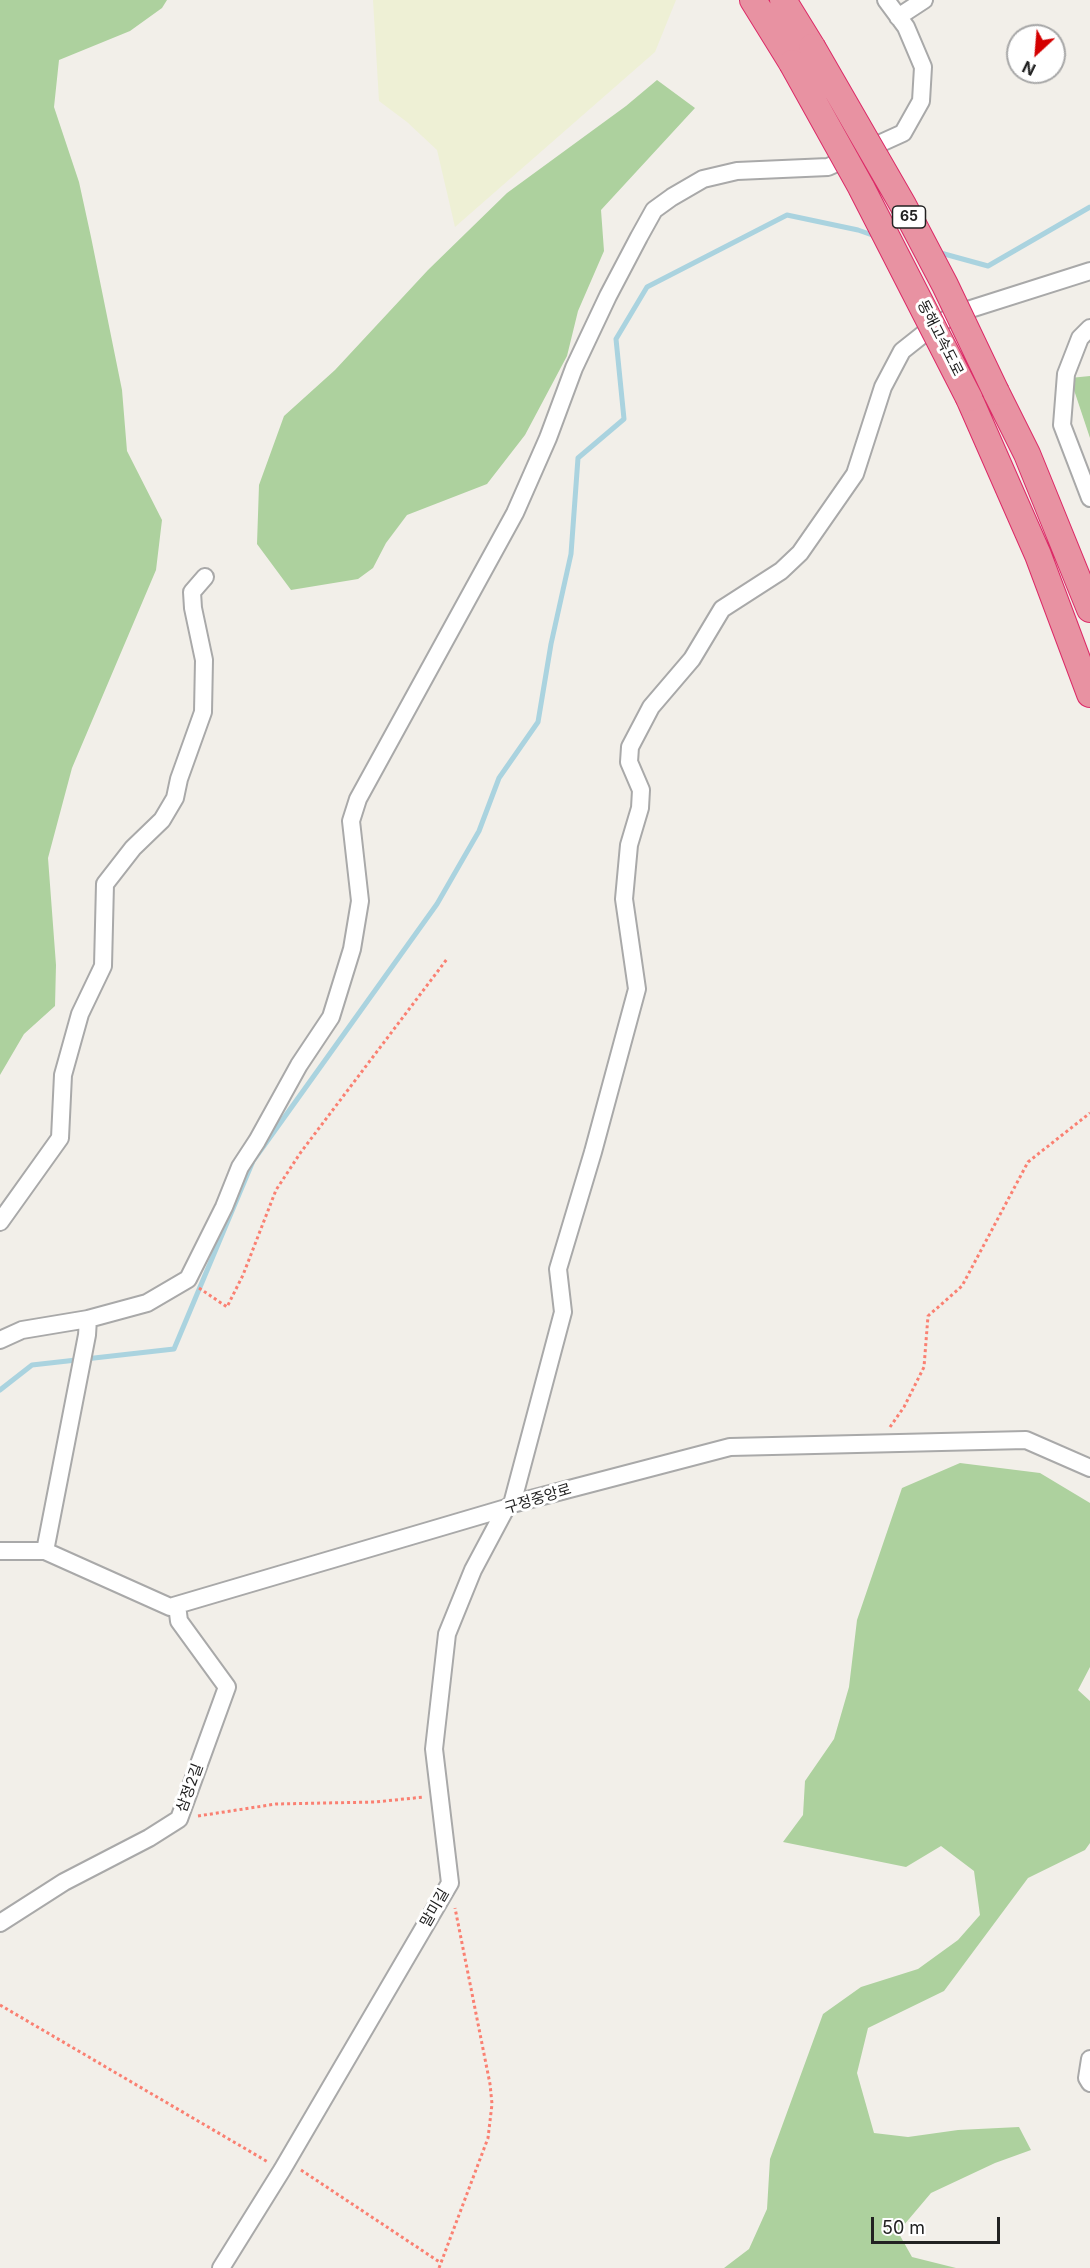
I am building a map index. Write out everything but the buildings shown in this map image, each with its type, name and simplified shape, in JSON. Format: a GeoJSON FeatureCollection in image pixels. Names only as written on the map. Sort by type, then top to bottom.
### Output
{"type":"FeatureCollection","features":[{"type":"Feature","properties":{"kind":"highway","name":"동해고속도로"},"geometry":{"type":"LineString","coordinates":[[753,0],[792,63],[867,196],[969,398],[1038,555],[1090,694]]}},
{"type":"Feature","properties":{"kind":"highway","name":"동해고속도로"},"geometry":{"type":"LineString","coordinates":[[783,0],[812,46],[945,285],[1027,454],[1090,609]]}},
{"type":"Feature","properties":{"kind":"street"},"geometry":{"type":"LineString","coordinates":[[0,1340],[22,1329],[87,1327],[147,1303],[188,1279],[224,1207],[240,1167],[299,1065],[331,1017],[352,949],[360,901],[351,821],[358,799],[515,513],[548,438],[592,327],[654,210],[672,196],[703,179],[737,171],[828,167],[903,133],[921,101],[923,67],[906,27],[886,0]]}},
{"type":"Feature","properties":{"kind":"street"},"geometry":{"type":"LineString","coordinates":[[898,17],[924,0]]}},
{"type":"Feature","properties":{"kind":"street","name":"말미길"},"geometry":{"type":"LineString","coordinates":[[221,2268],[450,1883],[434,1749],[447,1634],[473,1570],[509,1506],[563,1312],[558,1269],[593,1152],[637,989],[624,899],[629,845],[640,807],[641,790],[629,762],[630,747],[651,707],[692,659],[722,609],[781,571],[800,553],[855,474],[883,387],[902,351],[931,328],[958,313],[1090,271]]}},
{"type":"Feature","properties":{"kind":"street"},"geometry":{"type":"LineString","coordinates":[[1090,328],[1080,338],[1066,374],[1062,425],[1090,498]]}},
{"type":"Feature","properties":{"kind":"street"},"geometry":{"type":"LineString","coordinates":[[0,1222],[60,1138],[63,1074],[80,1014],[103,966],[105,884],[133,848],[162,820],[175,798],[179,779],[203,712],[204,660],[192,592],[205,577]]}},
{"type":"Feature","properties":{"kind":"street"},"geometry":{"type":"LineString","coordinates":[[45,1551],[87,1327]]}},
{"type":"Feature","properties":{"kind":"street","name":"구정중앙로"},"geometry":{"type":"LineString","coordinates":[[177,1605],[509,1506],[730,1447],[1026,1440],[1090,1468]]}},
{"type":"Feature","properties":{"kind":"street"},"geometry":{"type":"LineString","coordinates":[[0,1551],[45,1551],[170,1607],[177,1605]]}},
{"type":"Feature","properties":{"kind":"street","name":"삼정2길"},"geometry":{"type":"LineString","coordinates":[[0,1923],[64,1882],[179,1819],[227,1687],[179,1621],[177,1605]]}},
{"type":"Feature","properties":{"kind":"street"},"geometry":{"type":"LineString","coordinates":[[1090,2059],[1087,2078],[1090,2083]]}},
{"type":"Feature","properties":{"kind":"path"},"geometry":{"type":"LineString","coordinates":[[193,1284],[226,1307],[243,1275],[276,1190],[301,1152],[447,959]]}},
{"type":"Feature","properties":{"kind":"path"},"geometry":{"type":"LineString","coordinates":[[879,1443],[904,1407],[924,1367],[928,1316],[962,1286],[1028,1162],[1090,1113]]}},
{"type":"Feature","properties":{"kind":"path"},"geometry":{"type":"LineString","coordinates":[[179,1819],[276,1804],[375,1802],[438,1796]]}},
{"type":"Feature","properties":{"kind":"path"},"geometry":{"type":"LineString","coordinates":[[439,2268],[488,2138],[492,2104],[450,1883]]}},
{"type":"Feature","properties":{"kind":"path"},"geometry":{"type":"LineString","coordinates":[[0,2005],[284,2165],[441,2263]]}},
{"type":"Feature","properties":{"kind":"green space"},"geometry":{"type":"Polygon","coordinates":[[[0,0],[167,0],[162,8],[130,31],[59,60],[54,107],[79,182],[91,237],[122,390],[127,451],[162,520],[156,570],[72,768],[48,858],[56,965],[55,1006],[24,1034],[0,1075],[0,0]]]}},
{"type":"Feature","properties":{"kind":"green space"},"geometry":{"type":"Polygon","coordinates":[[[373,0],[676,0],[655,52],[455,227],[437,150],[407,122],[379,101],[373,0]]]}},
{"type":"Feature","properties":{"kind":"green space"},"geometry":{"type":"Polygon","coordinates":[[[657,80],[695,108],[601,210],[604,251],[578,311],[567,356],[525,435],[487,484],[407,515],[386,543],[373,568],[358,579],[291,590],[257,544],[259,485],[284,416],[335,370],[428,270],[507,193],[626,106],[657,80]]]}},
{"type":"Feature","properties":{"kind":"green space"},"geometry":{"type":"Polygon","coordinates":[[[1090,376],[1090,438],[1070,378],[1090,376]]]}},
{"type":"Feature","properties":{"kind":"green space"},"geometry":{"type":"Polygon","coordinates":[[[960,1463],[1040,1473],[1090,1503],[1090,1667],[1078,1690],[1090,1701],[1090,1843],[1085,1850],[1028,1878],[944,1991],[868,2028],[857,2073],[874,2133],[908,2137],[958,2130],[1019,2127],[1031,2150],[995,2163],[931,2193],[898,2232],[912,2257],[956,2268],[724,2268],[749,2249],[767,2209],[770,2159],[823,2014],[861,1987],[918,1969],[958,1940],[980,1915],[974,1871],[941,1846],[906,1867],[783,1842],[803,1815],[805,1781],[834,1739],[849,1687],[857,1620],[902,1488],[960,1463]]]}},
{"type":"Feature","properties":{"kind":"waterway"},"geometry":{"type":"LineString","coordinates":[[937,252],[988,266],[1090,207]]}},
{"type":"Feature","properties":{"kind":"waterway"},"geometry":{"type":"LineString","coordinates":[[0,1390],[32,1365],[174,1349],[253,1161],[437,904],[479,831],[499,778],[538,722],[551,644],[571,554],[578,458],[624,419],[616,339],[647,287],[787,215],[858,230],[875,236]]}}]}
